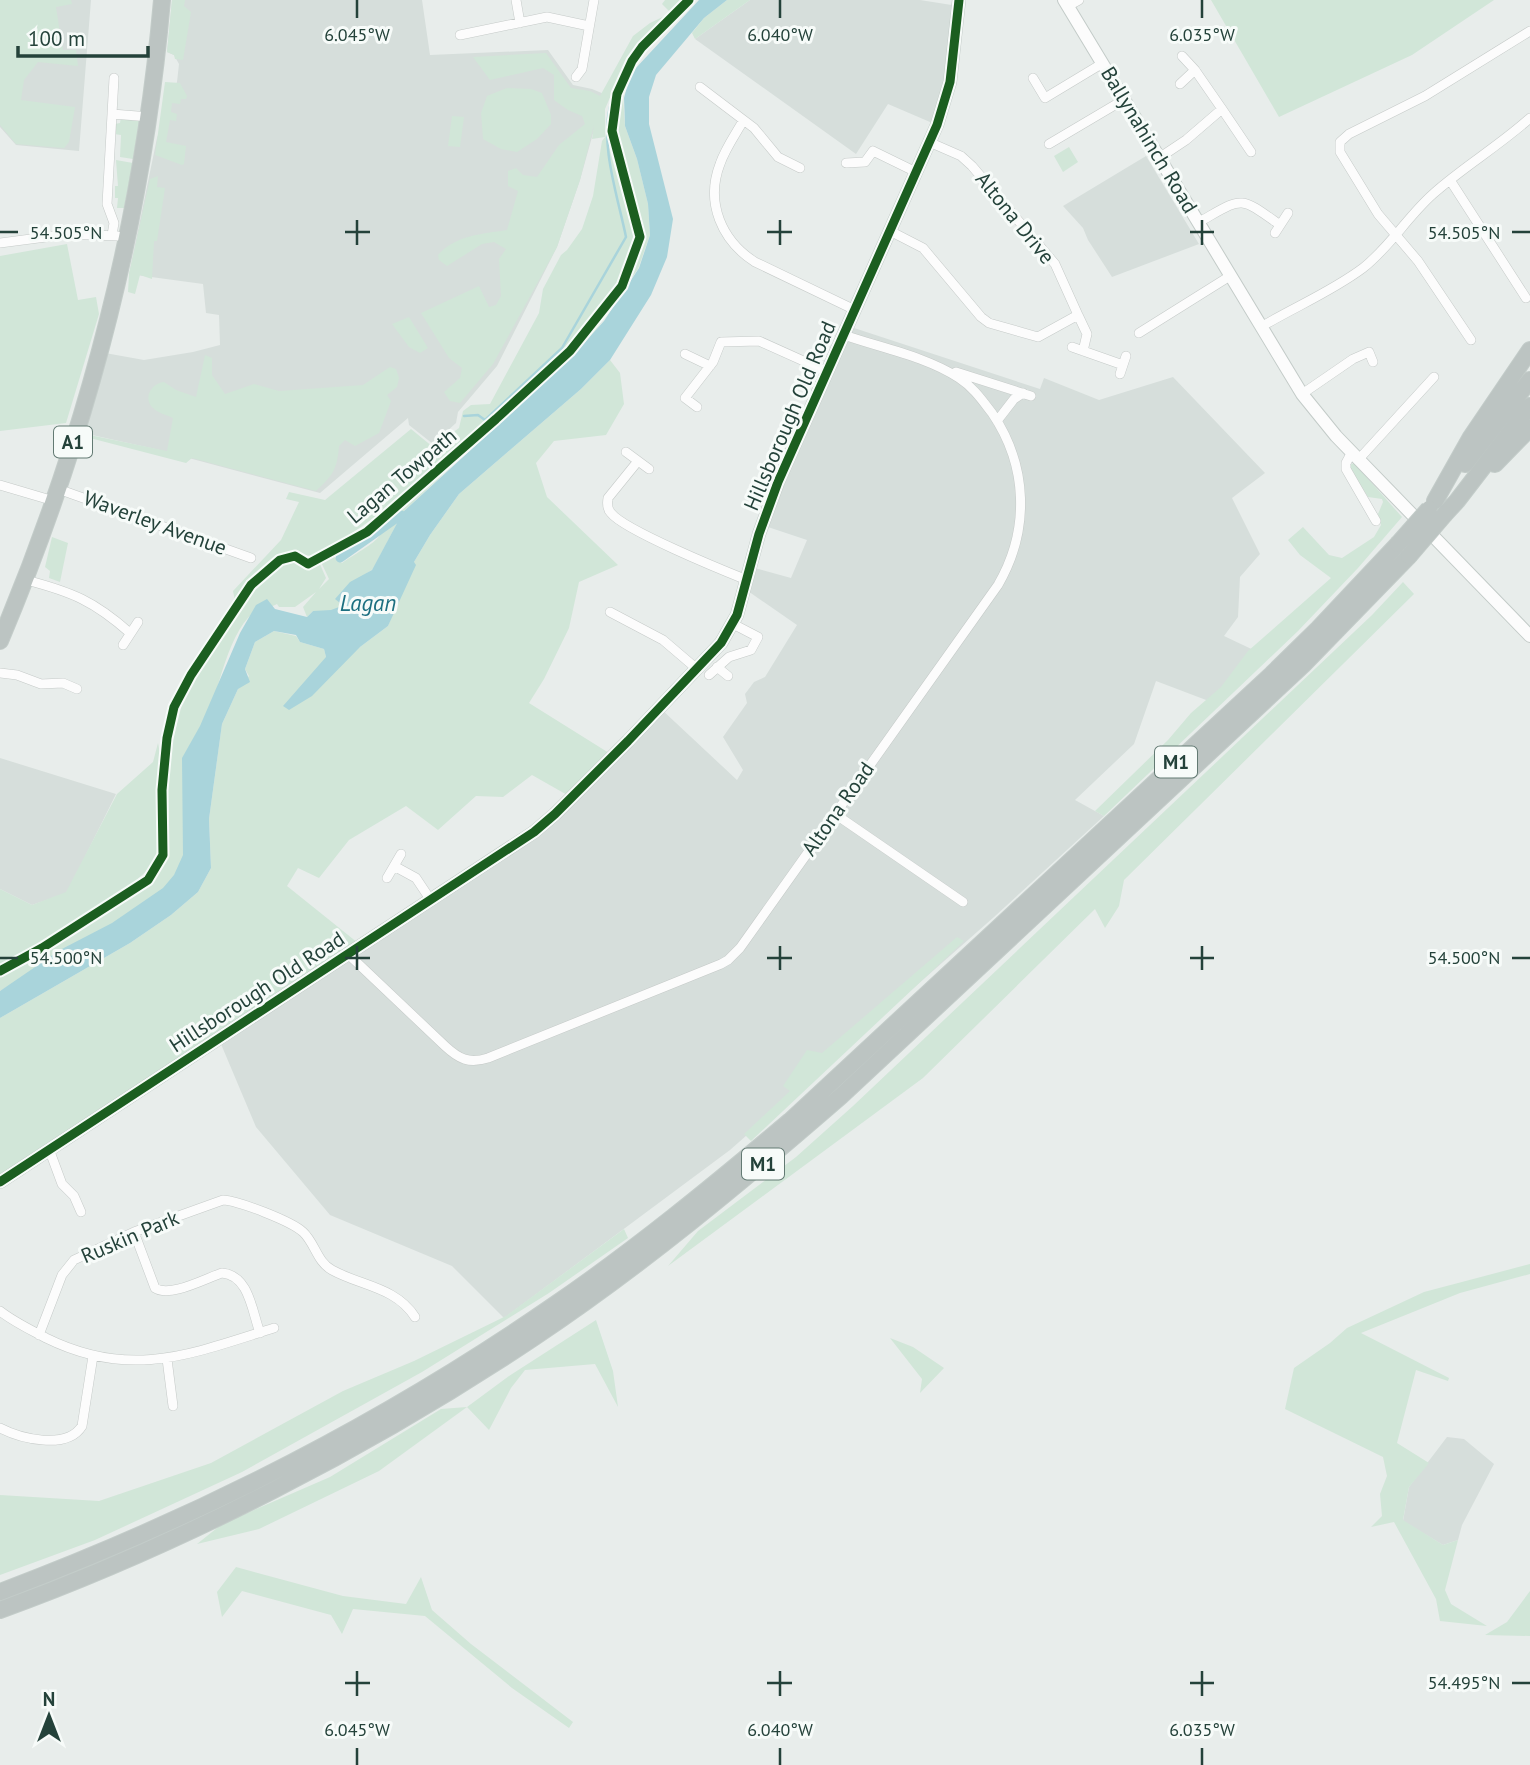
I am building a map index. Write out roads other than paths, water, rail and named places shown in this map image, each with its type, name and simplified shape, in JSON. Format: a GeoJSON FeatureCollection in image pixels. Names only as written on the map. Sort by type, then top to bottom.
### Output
{"type":"FeatureCollection","features":[{"type":"Feature","properties":{"kind":"highway","name":"A1"},"geometry":{"type":"LineString","coordinates":[[0,641],[26,580],[56,495],[108,318],[119,236],[150,117],[162,0]]}},
{"type":"Feature","properties":{"kind":"highway"},"geometry":{"type":"LineString","coordinates":[[1436,508],[1471,437],[1530,350]]}},
{"type":"Feature","properties":{"kind":"highway","name":"M1"},"geometry":{"type":"LineString","coordinates":[[0,1610],[105,1568],[200,1525],[361,1442],[532,1339],[610,1284],[768,1159],[841,1096],[1303,665],[1404,550],[1530,380]]}},
{"type":"Feature","properties":{"kind":"highway","name":"M1"},"geometry":{"type":"LineString","coordinates":[[1436,508],[1457,501],[1530,406]]}},
{"type":"Feature","properties":{"kind":"highway"},"geometry":{"type":"LineString","coordinates":[[1457,501],[1530,428]]}},
{"type":"Feature","properties":{"kind":"highway","name":"M1"},"geometry":{"type":"LineString","coordinates":[[0,1591],[63,1568],[205,1505],[338,1436],[486,1350],[610,1264],[731,1171],[810,1103],[1404,550]]}},
{"type":"Feature","properties":{"kind":"street"},"geometry":{"type":"LineString","coordinates":[[516,0],[520,23]]}},
{"type":"Feature","properties":{"kind":"street"},"geometry":{"type":"LineString","coordinates":[[576,76],[582,69],[594,0]]}},
{"type":"Feature","properties":{"kind":"street","name":"Hillsborough Old Road"},"geometry":{"type":"LineString","coordinates":[[0,1182],[534,832],[703,672],[733,624],[768,505],[929,142],[950,82],[958,0]]}},
{"type":"Feature","properties":{"kind":"street","name":"Ballynahinch Road"},"geometry":{"type":"LineString","coordinates":[[1070,2],[1159,158],[1302,394],[1327,426],[1530,636]]}},
{"type":"Feature","properties":{"kind":"street"},"geometry":{"type":"LineString","coordinates":[[460,35],[547,17],[589,26]]}},
{"type":"Feature","properties":{"kind":"street"},"geometry":{"type":"LineString","coordinates":[[1471,340],[1418,261],[1378,214],[1340,152],[1340,142],[1343,137],[1425,96],[1530,31]]}},
{"type":"Feature","properties":{"kind":"street"},"geometry":{"type":"LineString","coordinates":[[1182,56],[1195,69],[1251,152]]}},
{"type":"Feature","properties":{"kind":"street"},"geometry":{"type":"LineString","coordinates":[[1033,78],[1045,98],[1103,63]]}},
{"type":"Feature","properties":{"kind":"street"},"geometry":{"type":"LineString","coordinates":[[1180,84],[1195,69]]}},
{"type":"Feature","properties":{"kind":"street"},"geometry":{"type":"LineString","coordinates":[[0,243],[69,234],[119,236],[107,204],[114,78]]}},
{"type":"Feature","properties":{"kind":"street"},"geometry":{"type":"LineString","coordinates":[[700,87],[754,128],[778,157],[800,168]]}},
{"type":"Feature","properties":{"kind":"street"},"geometry":{"type":"LineString","coordinates":[[1049,144],[1125,99]]}},
{"type":"Feature","properties":{"kind":"street"},"geometry":{"type":"LineString","coordinates":[[1159,158],[1186,141],[1222,109]]}},
{"type":"Feature","properties":{"kind":"street"},"geometry":{"type":"LineString","coordinates":[[112,114],[150,117]]}},
{"type":"Feature","properties":{"kind":"street"},"geometry":{"type":"LineString","coordinates":[[1261,327],[1333,288],[1362,268],[1432,194],[1530,118]]}},
{"type":"Feature","properties":{"kind":"street"},"geometry":{"type":"LineString","coordinates":[[743,121],[725,153],[716,178],[716,207],[722,228],[733,245],[755,262],[855,310]]}},
{"type":"Feature","properties":{"kind":"street","name":"Altona Drive"},"geometry":{"type":"LineString","coordinates":[[929,142],[961,156],[972,166],[1055,264],[1087,334],[1083,351]]}},
{"type":"Feature","properties":{"kind":"street"},"geometry":{"type":"LineString","coordinates":[[846,163],[865,162],[873,151],[916,172]]}},
{"type":"Feature","properties":{"kind":"street"},"geometry":{"type":"LineString","coordinates":[[1450,180],[1527,298]]}},
{"type":"Feature","properties":{"kind":"street"},"geometry":{"type":"LineString","coordinates":[[1199,222],[1243,201],[1252,204],[1278,229],[1288,213]]}},
{"type":"Feature","properties":{"kind":"street"},"geometry":{"type":"LineString","coordinates":[[890,231],[923,248],[989,323],[1038,337],[1079,316]]}},
{"type":"Feature","properties":{"kind":"street"},"geometry":{"type":"LineString","coordinates":[[1139,333],[1230,276]]}},
{"type":"Feature","properties":{"kind":"street","name":"Altona Road"},"geometry":{"type":"LineString","coordinates":[[348,954],[455,1055],[471,1062],[488,1058],[728,961],[740,948],[984,605],[1009,564],[1020,527],[1021,495],[1017,468],[997,421],[972,388],[955,375],[934,365],[844,335]]}},
{"type":"Feature","properties":{"kind":"street"},"geometry":{"type":"LineString","coordinates":[[697,407],[685,398],[710,366],[721,342],[759,341],[828,372]]}},
{"type":"Feature","properties":{"kind":"street"},"geometry":{"type":"LineString","coordinates":[[1072,347],[1123,365]]}},
{"type":"Feature","properties":{"kind":"street"},"geometry":{"type":"LineString","coordinates":[[1302,394],[1353,359],[1369,352],[1373,362]]}},
{"type":"Feature","properties":{"kind":"street"},"geometry":{"type":"LineString","coordinates":[[685,354],[710,366]]}},
{"type":"Feature","properties":{"kind":"street"},"geometry":{"type":"LineString","coordinates":[[934,365],[1027,394],[1014,399],[997,421]]}},
{"type":"Feature","properties":{"kind":"street"},"geometry":{"type":"LineString","coordinates":[[1376,522],[1346,469],[1346,463],[1434,377]]}},
{"type":"Feature","properties":{"kind":"street"},"geometry":{"type":"LineString","coordinates":[[626,452],[649,469]]}},
{"type":"Feature","properties":{"kind":"street"},"geometry":{"type":"LineString","coordinates":[[638,461],[608,498],[607,503],[612,514],[638,530],[747,580]]}},
{"type":"Feature","properties":{"kind":"street","name":"Waverley Avenue"},"geometry":{"type":"LineString","coordinates":[[0,485],[56,495],[251,558]]}},
{"type":"Feature","properties":{"kind":"street"},"geometry":{"type":"LineString","coordinates":[[26,580],[81,597],[105,611],[130,633]]}},
{"type":"Feature","properties":{"kind":"street"},"geometry":{"type":"LineString","coordinates":[[610,612],[663,640],[703,672],[718,667],[729,657],[751,650],[761,633],[733,624]]}},
{"type":"Feature","properties":{"kind":"street"},"geometry":{"type":"LineString","coordinates":[[123,645],[138,622]]}},
{"type":"Feature","properties":{"kind":"street"},"geometry":{"type":"LineString","coordinates":[[718,667],[728,676]]}},
{"type":"Feature","properties":{"kind":"street"},"geometry":{"type":"LineString","coordinates":[[0,673],[17,674],[41,684],[63,683],[78,689]]}},
{"type":"Feature","properties":{"kind":"street"},"geometry":{"type":"LineString","coordinates":[[835,814],[963,902]]}},
{"type":"Feature","properties":{"kind":"street"},"geometry":{"type":"LineString","coordinates":[[387,878],[401,854]]}},
{"type":"Feature","properties":{"kind":"street"},"geometry":{"type":"LineString","coordinates":[[394,866],[416,878],[430,900]]}},
{"type":"Feature","properties":{"kind":"street"},"geometry":{"type":"LineString","coordinates":[[49,1149],[62,1184],[74,1196],[81,1212]]}},
{"type":"Feature","properties":{"kind":"street","name":"Ruskin Park"},"geometry":{"type":"LineString","coordinates":[[39,1335],[62,1275],[74,1260],[134,1232],[223,1200],[237,1201],[302,1230],[324,1265],[391,1294],[415,1317]]}},
{"type":"Feature","properties":{"kind":"street"},"geometry":{"type":"LineString","coordinates":[[134,1232],[155,1288],[170,1292],[222,1273],[236,1276],[242,1281],[260,1333]]}},
{"type":"Feature","properties":{"kind":"street"},"geometry":{"type":"LineString","coordinates":[[1,1313],[66,1348],[93,1356],[133,1361],[167,1359],[274,1328]]}},
{"type":"Feature","properties":{"kind":"street"},"geometry":{"type":"LineString","coordinates":[[0,1428],[57,1441],[78,1432],[82,1426],[93,1356]]}},
{"type":"Feature","properties":{"kind":"street"},"geometry":{"type":"LineString","coordinates":[[167,1359],[173,1406]]}},
{"type":"Feature","properties":{"kind":"water","name":"Lagan"},"geometry":{"type":"Polygon","coordinates":[[[699,0],[727,0],[704,18],[656,75],[649,97],[649,124],[673,219],[667,257],[651,295],[610,360],[581,389],[459,494],[414,562],[416,565],[388,626],[360,647],[312,696],[289,710],[283,706],[326,657],[324,649],[300,642],[296,635],[274,631],[255,642],[245,669],[250,682],[238,689],[222,724],[209,819],[211,868],[198,892],[171,915],[130,943],[0,1018],[0,991],[60,950],[112,923],[163,888],[174,875],[183,855],[182,758],[200,726],[240,633],[256,605],[267,599],[275,609],[307,617],[313,611],[339,607],[340,603],[335,599],[350,582],[372,570],[403,512],[570,359],[604,321],[639,268],[650,235],[648,204],[637,159],[625,126],[624,98],[629,79],[635,69],[699,0]]]}},
{"type":"Feature","properties":{"kind":"waterway"},"geometry":{"type":"LineString","coordinates":[[464,416],[478,415],[485,420],[562,348],[626,237],[608,152],[611,103]]}},
{"type":"Feature","properties":{"kind":"waterway"},"geometry":{"type":"LineString","coordinates":[[340,558],[401,515]]}}]}
